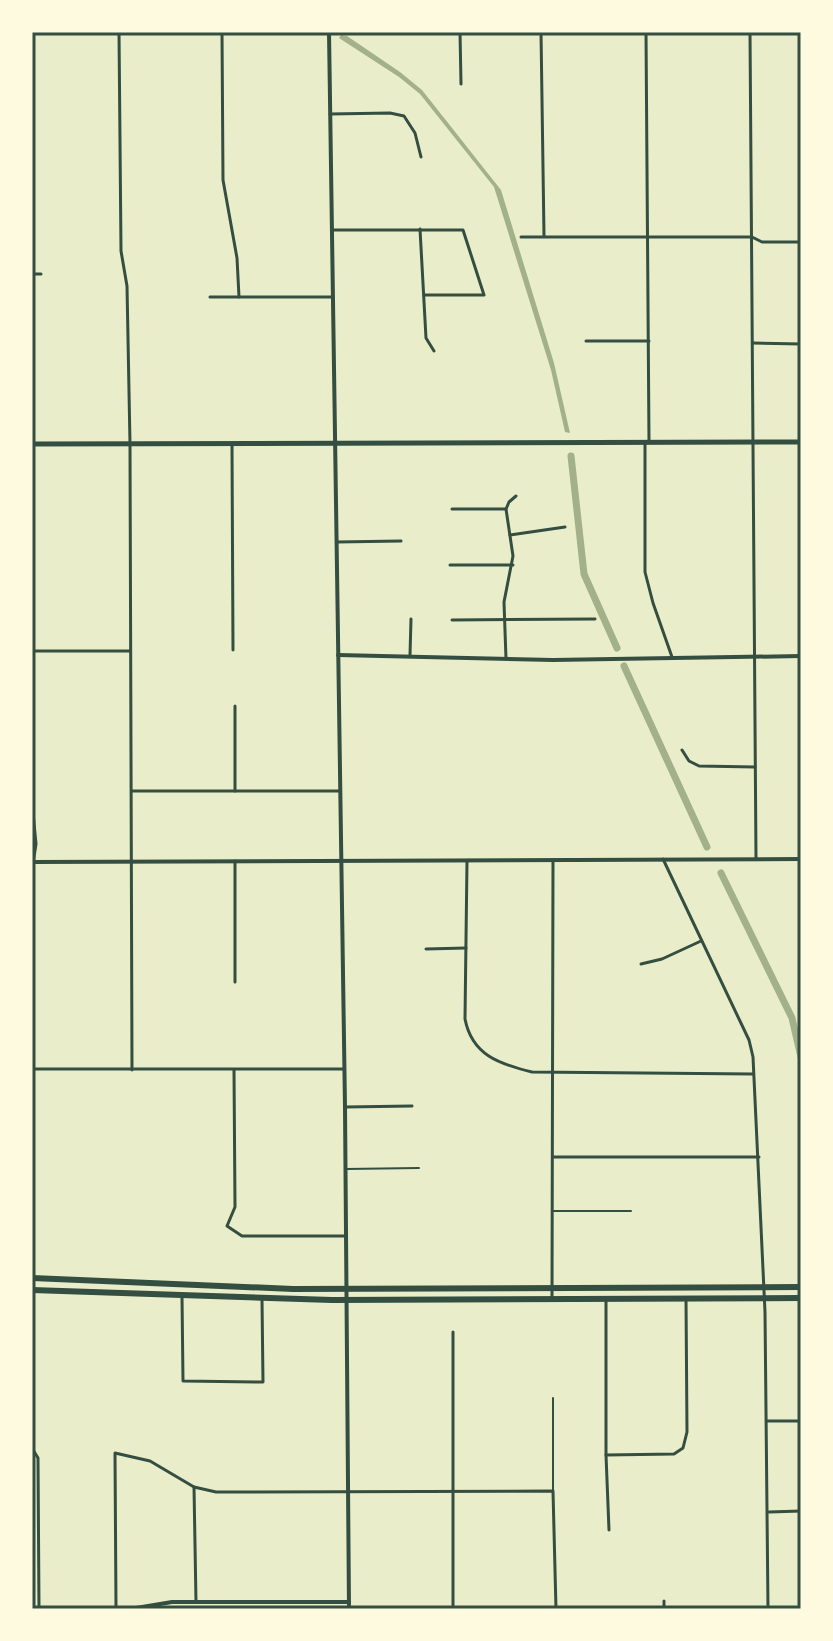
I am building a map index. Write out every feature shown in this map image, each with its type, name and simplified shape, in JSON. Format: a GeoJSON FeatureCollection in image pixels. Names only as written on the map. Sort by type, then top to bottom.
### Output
{"type":"FeatureCollection","features":[{"type":"Feature","properties":{"kind":"highway"},"geometry":{"type":"LineString","coordinates":[[32,1278],[346,1289],[801,1287]]}},
{"type":"Feature","properties":{"kind":"highway"},"geometry":{"type":"LineString","coordinates":[[32,1290],[347,1300],[801,1298]]}},
{"type":"Feature","properties":{"kind":"main road"},"geometry":{"type":"LineString","coordinates":[[32,444],[801,442]]}},
{"type":"Feature","properties":{"kind":"street"},"geometry":{"type":"LineString","coordinates":[[119,32],[121,251],[127,286],[130,444],[132,1070]]}},
{"type":"Feature","properties":{"kind":"street"},"geometry":{"type":"LineString","coordinates":[[222,32],[223,180],[237,258],[239,297]]}},
{"type":"Feature","properties":{"kind":"street"},"geometry":{"type":"LineString","coordinates":[[329,32],[349,1609]]}},
{"type":"Feature","properties":{"kind":"street"},"geometry":{"type":"LineString","coordinates":[[460,32],[461,84]]}},
{"type":"Feature","properties":{"kind":"street"},"geometry":{"type":"LineString","coordinates":[[541,32],[544,237]]}},
{"type":"Feature","properties":{"kind":"street"},"geometry":{"type":"LineString","coordinates":[[646,32],[649,341],[645,572],[672,657]]}},
{"type":"Feature","properties":{"kind":"street"},"geometry":{"type":"LineString","coordinates":[[750,32],[756,859]]}},
{"type":"Feature","properties":{"kind":"street"},"geometry":{"type":"LineString","coordinates":[[330,114],[390,113],[404,116],[415,133],[421,157]]}},
{"type":"Feature","properties":{"kind":"street"},"geometry":{"type":"LineString","coordinates":[[420,229],[426,338],[434,351]]}},
{"type":"Feature","properties":{"kind":"street"},"geometry":{"type":"LineString","coordinates":[[332,230],[463,230],[484,295],[425,295]]}},
{"type":"Feature","properties":{"kind":"street"},"geometry":{"type":"LineString","coordinates":[[521,237],[752,237],[762,242],[801,242]]}},
{"type":"Feature","properties":{"kind":"street"},"geometry":{"type":"LineString","coordinates":[[32,274],[41,274]]}},
{"type":"Feature","properties":{"kind":"street"},"geometry":{"type":"LineString","coordinates":[[210,297],[333,297]]}},
{"type":"Feature","properties":{"kind":"street"},"geometry":{"type":"LineString","coordinates":[[586,341],[649,341]]}},
{"type":"Feature","properties":{"kind":"street"},"geometry":{"type":"LineString","coordinates":[[753,343],[801,344]]}},
{"type":"Feature","properties":{"kind":"street"},"geometry":{"type":"LineString","coordinates":[[232,444],[233,650]]}},
{"type":"Feature","properties":{"kind":"street"},"geometry":{"type":"LineString","coordinates":[[506,659],[504,596],[513,565],[506,509],[516,496]]}},
{"type":"Feature","properties":{"kind":"street"},"geometry":{"type":"LineString","coordinates":[[452,509],[506,509]]}},
{"type":"Feature","properties":{"kind":"street"},"geometry":{"type":"LineString","coordinates":[[510,535],[565,527]]}},
{"type":"Feature","properties":{"kind":"street"},"geometry":{"type":"LineString","coordinates":[[337,542],[401,541]]}},
{"type":"Feature","properties":{"kind":"street"},"geometry":{"type":"LineString","coordinates":[[450,565],[513,565]]}},
{"type":"Feature","properties":{"kind":"street"},"geometry":{"type":"LineString","coordinates":[[410,656],[411,619]]}},
{"type":"Feature","properties":{"kind":"street"},"geometry":{"type":"LineString","coordinates":[[452,620],[595,619]]}},
{"type":"Feature","properties":{"kind":"street"},"geometry":{"type":"LineString","coordinates":[[32,651],[130,651]]}},
{"type":"Feature","properties":{"kind":"street"},"geometry":{"type":"LineString","coordinates":[[338,655],[506,659],[801,656]]}},
{"type":"Feature","properties":{"kind":"street"},"geometry":{"type":"LineString","coordinates":[[235,706],[235,791]]}},
{"type":"Feature","properties":{"kind":"street"},"geometry":{"type":"LineString","coordinates":[[682,750],[689,761],[699,766],[755,767]]}},
{"type":"Feature","properties":{"kind":"street"},"geometry":{"type":"LineString","coordinates":[[131,791],[340,791]]}},
{"type":"Feature","properties":{"kind":"street"},"geometry":{"type":"LineString","coordinates":[[32,802],[36,827],[33,862],[32,1097]]}},
{"type":"Feature","properties":{"kind":"street"},"geometry":{"type":"LineString","coordinates":[[663,859],[749,1040],[753,1057],[767,1421],[768,1609]]}},
{"type":"Feature","properties":{"kind":"street"},"geometry":{"type":"LineString","coordinates":[[33,862],[801,859]]}},
{"type":"Feature","properties":{"kind":"street"},"geometry":{"type":"LineString","coordinates":[[467,860],[465,1019],[468,1035],[485,1054],[515,1068],[553,1073],[753,1074]]}},
{"type":"Feature","properties":{"kind":"street"},"geometry":{"type":"LineString","coordinates":[[552,1300],[553,860]]}},
{"type":"Feature","properties":{"kind":"street"},"geometry":{"type":"LineString","coordinates":[[235,861],[235,982]]}},
{"type":"Feature","properties":{"kind":"street"},"geometry":{"type":"LineString","coordinates":[[641,964],[662,959],[701,941]]}},
{"type":"Feature","properties":{"kind":"street"},"geometry":{"type":"LineString","coordinates":[[426,949],[466,948]]}},
{"type":"Feature","properties":{"kind":"street"},"geometry":{"type":"LineString","coordinates":[[33,1069],[343,1069]]}},
{"type":"Feature","properties":{"kind":"street"},"geometry":{"type":"LineString","coordinates":[[234,1069],[235,1207],[227,1226],[242,1236],[346,1236]]}},
{"type":"Feature","properties":{"kind":"street"},"geometry":{"type":"LineString","coordinates":[[345,1107],[412,1106]]}},
{"type":"Feature","properties":{"kind":"street"},"geometry":{"type":"LineString","coordinates":[[553,1157],[759,1157]]}},
{"type":"Feature","properties":{"kind":"street"},"geometry":{"type":"LineString","coordinates":[[182,1296],[183,1381],[263,1382],[262,1299]]}},
{"type":"Feature","properties":{"kind":"street"},"geometry":{"type":"LineString","coordinates":[[606,1299],[609,1530]]}},
{"type":"Feature","properties":{"kind":"street"},"geometry":{"type":"LineString","coordinates":[[606,1455],[674,1454],[683,1448],[687,1432],[686,1299]]}},
{"type":"Feature","properties":{"kind":"street"},"geometry":{"type":"LineString","coordinates":[[453,1332],[453,1609]]}},
{"type":"Feature","properties":{"kind":"street"},"geometry":{"type":"LineString","coordinates":[[767,1421],[801,1421]]}},
{"type":"Feature","properties":{"kind":"street"},"geometry":{"type":"LineString","coordinates":[[32,1448],[38,1458],[39,1609]]}},
{"type":"Feature","properties":{"kind":"street"},"geometry":{"type":"LineString","coordinates":[[116,1608],[115,1453],[160,1465],[194,1487],[216,1492],[553,1491],[556,1609]]}},
{"type":"Feature","properties":{"kind":"street"},"geometry":{"type":"LineString","coordinates":[[190,1609],[194,1602],[194,1487]]}},
{"type":"Feature","properties":{"kind":"street"},"geometry":{"type":"LineString","coordinates":[[768,1512],[801,1511]]}},
{"type":"Feature","properties":{"kind":"street"},"geometry":{"type":"LineString","coordinates":[[32,1529],[39,1529]]}},
{"type":"Feature","properties":{"kind":"street"},"geometry":{"type":"LineString","coordinates":[[664,1601],[664,1609]]}},
{"type":"Feature","properties":{"kind":"street"},"geometry":{"type":"LineString","coordinates":[[32,1609],[116,1608],[194,1602],[349,1602]]}},
{"type":"Feature","properties":{"kind":"lane"},"geometry":{"type":"LineString","coordinates":[[345,1169],[419,1168]]}},
{"type":"Feature","properties":{"kind":"lane"},"geometry":{"type":"LineString","coordinates":[[553,1211],[631,1211]]}},
{"type":"Feature","properties":{"kind":"lane"},"geometry":{"type":"LineString","coordinates":[[553,1398],[553,1491]]}},
{"type":"Feature","properties":{"kind":"shaded area"},"geometry":{"type":"Polygon","coordinates":[[[341,35],[347,36],[422,90],[501,190],[554,363],[570,433],[565,432],[551,370],[494,187],[420,94],[339,38],[341,35]]]}},
{"type":"Feature","properties":{"kind":"waterway"},"geometry":{"type":"LineString","coordinates":[[571,456],[584,574],[617,648]]}},
{"type":"Feature","properties":{"kind":"waterway"},"geometry":{"type":"LineString","coordinates":[[624,666],[707,847]]}},
{"type":"Feature","properties":{"kind":"waterway"},"geometry":{"type":"LineString","coordinates":[[721,873],[792,1018],[801,1057]]}}]}
